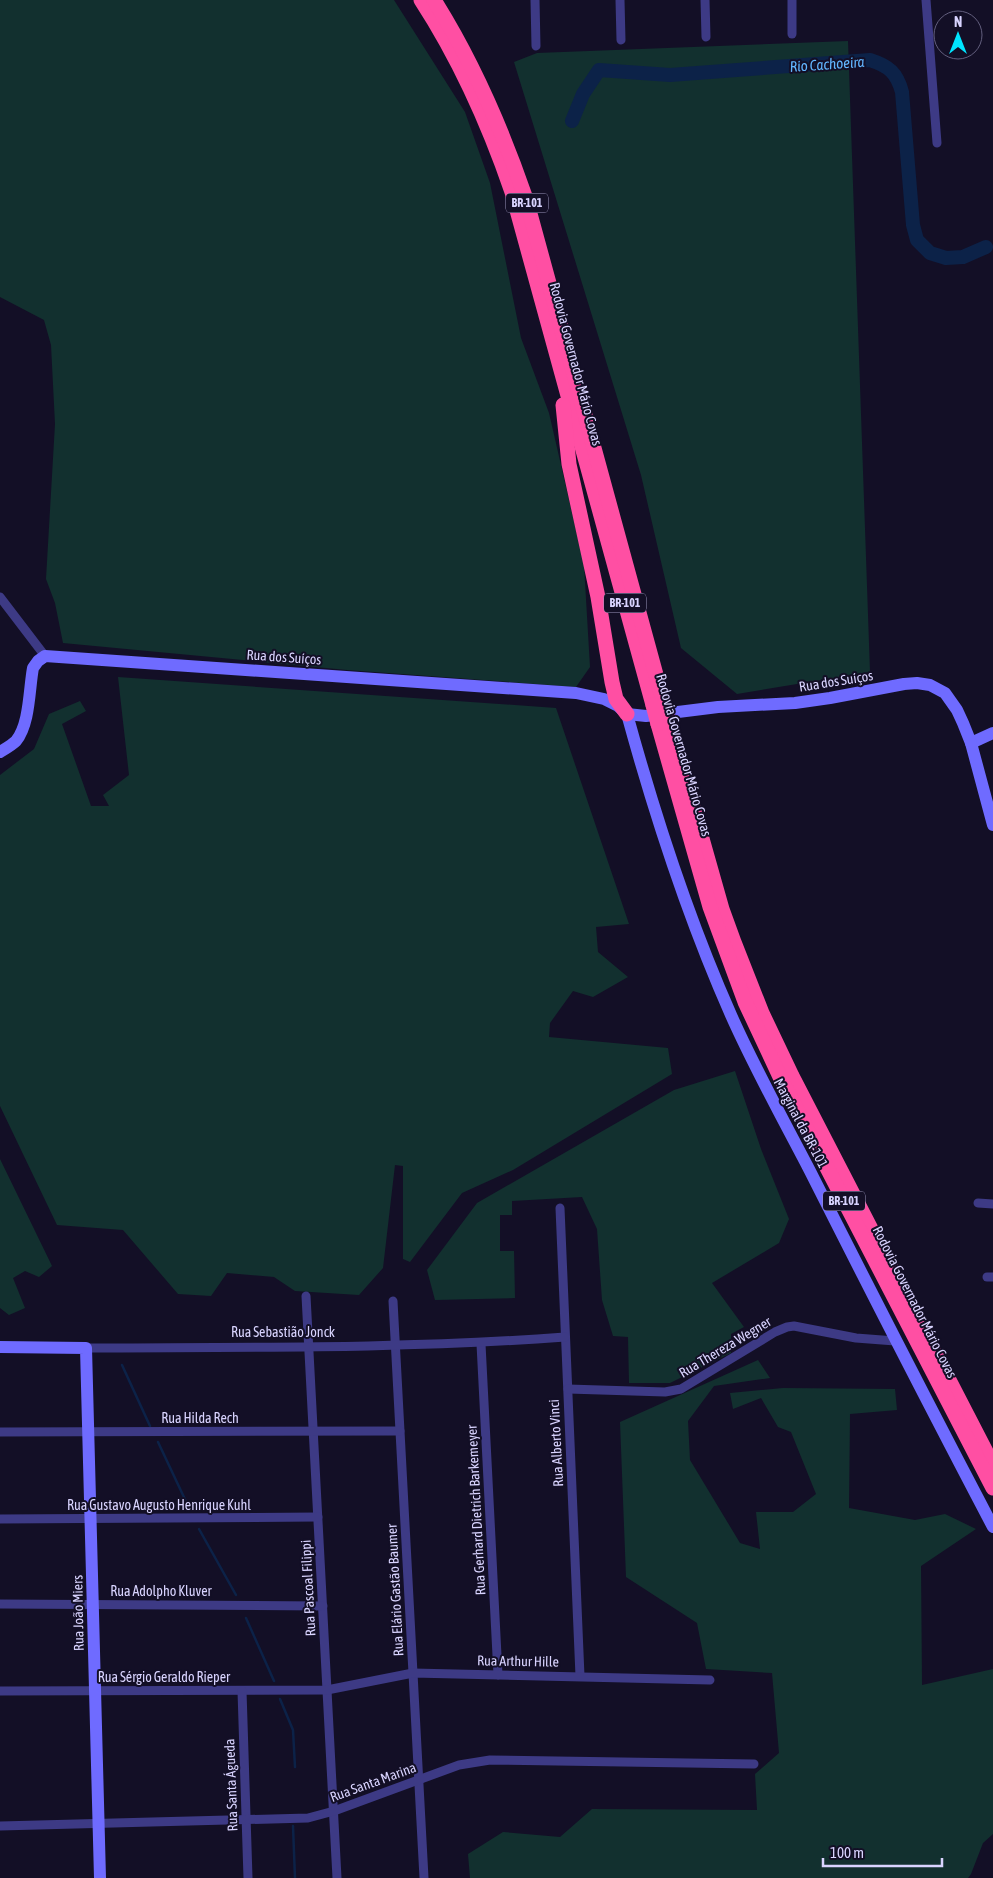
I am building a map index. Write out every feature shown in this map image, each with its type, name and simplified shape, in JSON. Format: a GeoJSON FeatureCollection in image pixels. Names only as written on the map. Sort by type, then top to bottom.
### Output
{"type":"FeatureCollection","features":[{"type":"Feature","properties":{"kind":"highway","name":"Rodovia Governador Mário Covas"},"geometry":{"type":"LineString","coordinates":[[421,0],[454,58],[491,135],[519,216],[559,364],[659,704]]}},
{"type":"Feature","properties":{"kind":"highway","name":"Rodovia Governador Mário Covas"},"geometry":{"type":"LineString","coordinates":[[434,0],[466,55],[484,91],[526,199],[664,723],[710,907],[732,970],[781,1079],[993,1488]]}},
{"type":"Feature","properties":{"kind":"highway"},"geometry":{"type":"LineString","coordinates":[[559,364],[569,464],[598,597],[612,682],[616,699],[627,714]]}},
{"type":"Feature","properties":{"kind":"highway","name":"Rodovia Governador Mário Covas"},"geometry":{"type":"LineString","coordinates":[[664,723],[722,909],[762,1013],[801,1093],[993,1465]]}},
{"type":"Feature","properties":{"kind":"highway"},"geometry":{"type":"LineString","coordinates":[[984,1447],[993,1461]]}},
{"type":"Feature","properties":{"kind":"street"},"geometry":{"type":"LineString","coordinates":[[535,0],[536,46]]}},
{"type":"Feature","properties":{"kind":"street"},"geometry":{"type":"LineString","coordinates":[[620,0],[621,40]]}},
{"type":"Feature","properties":{"kind":"street"},"geometry":{"type":"LineString","coordinates":[[705,0],[706,37]]}},
{"type":"Feature","properties":{"kind":"street"},"geometry":{"type":"LineString","coordinates":[[792,0],[792,34]]}},
{"type":"Feature","properties":{"kind":"street"},"geometry":{"type":"LineString","coordinates":[[926,0],[937,143]]}},
{"type":"Feature","properties":{"kind":"street"},"geometry":{"type":"LineString","coordinates":[[0,597],[45,656],[38,661],[34,668],[21,734],[15,742],[0,752]]}},
{"type":"Feature","properties":{"kind":"street","name":"Rua dos Suíços"},"geometry":{"type":"LineString","coordinates":[[45,656],[594,695],[611,702],[627,714],[646,716],[718,707],[830,698],[904,684],[924,683],[939,689],[950,699],[957,710],[988,784],[993,825]]}},
{"type":"Feature","properties":{"kind":"street"},"geometry":{"type":"LineString","coordinates":[[594,695],[612,682]]}},
{"type":"Feature","properties":{"kind":"street","name":"Marginal da BR-101"},"geometry":{"type":"LineString","coordinates":[[627,714],[665,843],[692,918],[730,1013],[762,1081],[895,1341],[993,1527]]}},
{"type":"Feature","properties":{"kind":"street"},"geometry":{"type":"LineString","coordinates":[[971,743],[993,733]]}},
{"type":"Feature","properties":{"kind":"street"},"geometry":{"type":"LineString","coordinates":[[978,1203],[993,1204]]}},
{"type":"Feature","properties":{"kind":"street","name":"Rua Alberto Vinci"},"geometry":{"type":"LineString","coordinates":[[560,1208],[580,1676]]}},
{"type":"Feature","properties":{"kind":"street","name":"Rua Pascoal Filippi"},"geometry":{"type":"LineString","coordinates":[[306,1296],[337,1878]]}},
{"type":"Feature","properties":{"kind":"street","name":"Rua Elário Gastão Baumer"},"geometry":{"type":"LineString","coordinates":[[393,1301],[424,1878]]}},
{"type":"Feature","properties":{"kind":"street","name":"Rua Thereza Wegner"},"geometry":{"type":"LineString","coordinates":[[568,1388],[665,1392],[681,1389],[775,1332],[787,1327],[794,1326],[856,1338],[895,1341]]}},
{"type":"Feature","properties":{"kind":"street","name":"Rua Sebastião Jonck"},"geometry":{"type":"LineString","coordinates":[[0,1347],[395,1346],[481,1344],[566,1337]]}},
{"type":"Feature","properties":{"kind":"street","name":"Rua Gerhard Dietrich Barkemeyer"},"geometry":{"type":"LineString","coordinates":[[481,1344],[498,1675]]}},
{"type":"Feature","properties":{"kind":"street","name":"Rua João Miers"},"geometry":{"type":"LineString","coordinates":[[86,1348],[100,1878]]}},
{"type":"Feature","properties":{"kind":"street","name":"Rua Hilda Rech"},"geometry":{"type":"LineString","coordinates":[[0,1432],[400,1431]]}},
{"type":"Feature","properties":{"kind":"street","name":"Rua Gustavo Augusto Henrique Kuhl"},"geometry":{"type":"LineString","coordinates":[[0,1519],[318,1517]]}},
{"type":"Feature","properties":{"kind":"street","name":"Rua Adolpho Kluver"},"geometry":{"type":"LineString","coordinates":[[0,1604],[323,1606]]}},
{"type":"Feature","properties":{"kind":"street","name":"Rua Arthur Hille"},"geometry":{"type":"LineString","coordinates":[[327,1690],[413,1673],[710,1680]]}},
{"type":"Feature","properties":{"kind":"street","name":"Rua Sérgio Geraldo Rieper"},"geometry":{"type":"LineString","coordinates":[[0,1691],[327,1690]]}},
{"type":"Feature","properties":{"kind":"street","name":"Rua Santa Águeda"},"geometry":{"type":"LineString","coordinates":[[242,1691],[248,1878]]}},
{"type":"Feature","properties":{"kind":"street","name":"Rua Santa Marina"},"geometry":{"type":"LineString","coordinates":[[0,1826],[308,1818],[334,1811],[459,1766],[490,1760],[754,1764]]}},
{"type":"Feature","properties":{"kind":"green space"},"geometry":{"type":"Polygon","coordinates":[[[0,0],[394,0],[465,112],[490,183],[521,338],[549,413],[584,565],[590,667],[576,687],[347,670],[63,643],[55,603],[46,579],[55,424],[51,345],[44,320],[0,297],[0,0]]]}},
{"type":"Feature","properties":{"kind":"green space"},"geometry":{"type":"Polygon","coordinates":[[[848,41],[870,672],[737,694],[681,648],[641,475],[514,62],[537,53],[848,41]]]}},
{"type":"Feature","properties":{"kind":"green space"},"geometry":{"type":"Polygon","coordinates":[[[118,677],[556,708],[629,924],[596,927],[598,952],[628,977],[593,997],[573,991],[550,1023],[549,1037],[668,1048],[672,1074],[513,1170],[462,1193],[410,1262],[403,1259],[403,1166],[395,1165],[383,1268],[359,1295],[295,1291],[274,1277],[227,1273],[211,1296],[178,1294],[123,1230],[57,1225],[0,1106],[0,775],[34,749],[49,714],[80,701],[86,711],[62,724],[91,806],[109,806],[103,795],[129,775],[118,677]]]}},
{"type":"Feature","properties":{"kind":"green space"},"geometry":{"type":"Polygon","coordinates":[[[735,1071],[761,1149],[789,1219],[779,1243],[712,1283],[744,1327],[731,1334],[731,1353],[670,1383],[629,1383],[628,1337],[613,1336],[602,1300],[597,1229],[582,1197],[512,1201],[512,1215],[500,1215],[500,1251],[514,1251],[515,1298],[435,1300],[427,1270],[477,1203],[674,1090],[735,1071]]]}},
{"type":"Feature","properties":{"kind":"green space"},"geometry":{"type":"Polygon","coordinates":[[[0,1159],[52,1266],[39,1277],[25,1271],[13,1278],[25,1308],[9,1315],[0,1308],[0,1159]]]}},
{"type":"Feature","properties":{"kind":"green space"},"geometry":{"type":"Polygon","coordinates":[[[758,1360],[770,1378],[714,1386],[688,1421],[690,1460],[740,1543],[760,1549],[756,1512],[793,1512],[816,1494],[791,1432],[778,1427],[761,1398],[733,1409],[730,1393],[783,1388],[895,1389],[897,1410],[850,1414],[849,1508],[915,1520],[945,1514],[976,1529],[921,1566],[922,1685],[993,1669],[993,1834],[983,1843],[971,1874],[968,1878],[470,1878],[468,1854],[503,1832],[560,1837],[592,1809],[757,1810],[755,1774],[779,1753],[772,1673],[706,1669],[697,1623],[626,1577],[620,1422],[758,1360]]]}},
{"type":"Feature","properties":{"kind":"waterway","name":"Rio Cachoeira"},"geometry":{"type":"LineString","coordinates":[[572,121],[583,94],[599,70],[670,75],[870,60],[891,71],[898,80],[902,92],[913,225],[917,240],[930,253],[946,258],[963,257],[986,247]]}},
{"type":"Feature","properties":{"kind":"waterway"},"geometry":{"type":"LineString","coordinates":[[122,1365],[150,1426]]}},
{"type":"Feature","properties":{"kind":"waterway"},"geometry":{"type":"LineString","coordinates":[[158,1442],[190,1510]]}},
{"type":"Feature","properties":{"kind":"waterway"},"geometry":{"type":"LineString","coordinates":[[199,1529],[236,1595]]}},
{"type":"Feature","properties":{"kind":"waterway"},"geometry":{"type":"LineString","coordinates":[[246,1618],[274,1681]]}},
{"type":"Feature","properties":{"kind":"waterway"},"geometry":{"type":"LineString","coordinates":[[280,1699],[293,1730],[295,1767]]}},
{"type":"Feature","properties":{"kind":"waterway"},"geometry":{"type":"LineString","coordinates":[[293,1826],[295,1878]]}}]}
